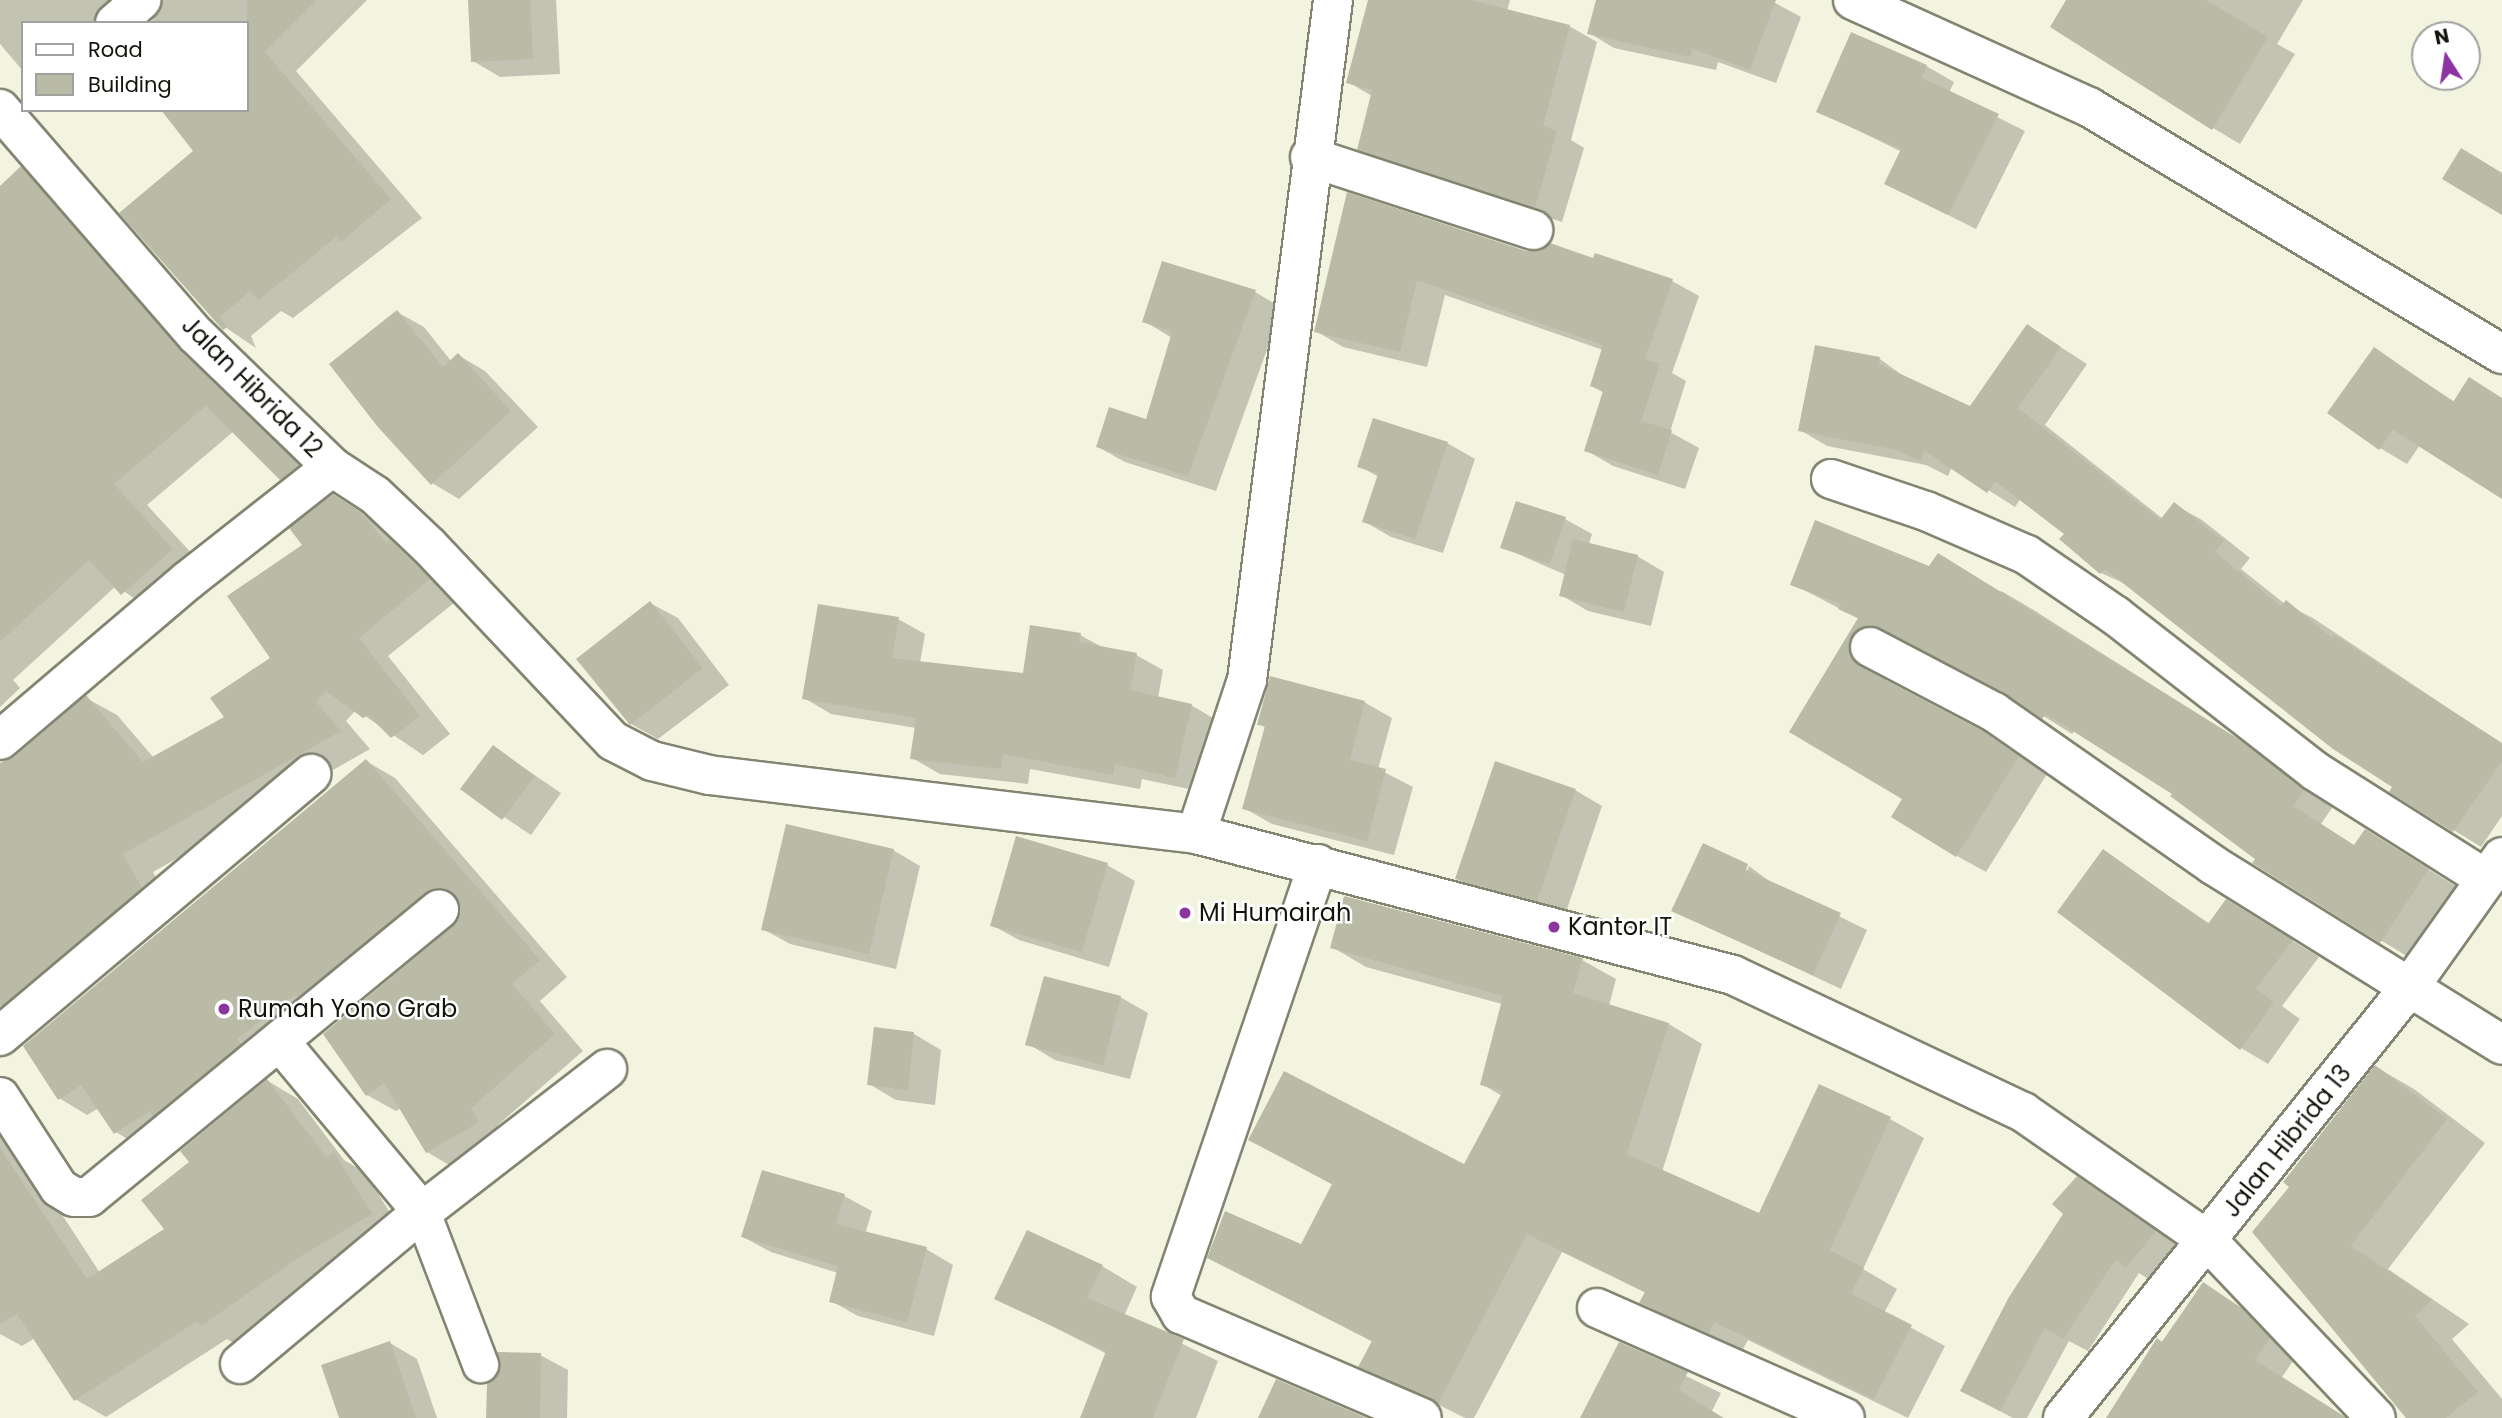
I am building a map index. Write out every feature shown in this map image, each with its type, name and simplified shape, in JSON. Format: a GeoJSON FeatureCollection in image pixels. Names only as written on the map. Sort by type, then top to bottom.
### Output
{"type":"FeatureCollection","features":[{"type":"Feature","properties":{"kind":"street"},"geometry":{"type":"LineString","coordinates":[[117,21],[141,0]]}},
{"type":"Feature","properties":{"kind":"street"},"geometry":{"type":"LineString","coordinates":[[1196,834],[1247,680],[1310,157],[1333,0]]}},
{"type":"Feature","properties":{"kind":"street"},"geometry":{"type":"LineString","coordinates":[[1853,0],[2089,107],[2502,354]]}},
{"type":"Feature","properties":{"kind":"street","name":"Jalan Hibrida 12"},"geometry":{"type":"LineString","coordinates":[[0,740],[187,581],[332,467],[196,335],[8,114]]}},
{"type":"Feature","properties":{"kind":"street"},"geometry":{"type":"LineString","coordinates":[[1310,157],[1533,230]]}},
{"type":"Feature","properties":{"kind":"street"},"geometry":{"type":"LineString","coordinates":[[332,467],[374,495],[429,546],[613,741],[652,761],[709,775],[1196,834],[1733,975],[2023,1112],[2207,1240],[2376,1418]]}},
{"type":"Feature","properties":{"kind":"street"},"geometry":{"type":"LineString","coordinates":[[1830,479],[1926,511],[2028,555],[2116,616],[2315,772],[2493,868]]}},
{"type":"Feature","properties":{"kind":"street"},"geometry":{"type":"LineString","coordinates":[[1870,647],[1994,712],[2213,865],[2408,989],[2502,1045]]}},
{"type":"Feature","properties":{"kind":"street"},"geometry":{"type":"LineString","coordinates":[[0,1037],[311,774]]}},
{"type":"Feature","properties":{"kind":"street"},"geometry":{"type":"LineString","coordinates":[[1318,864],[1171,1297],[1181,1314],[1422,1418]]}},
{"type":"Feature","properties":{"kind":"street","name":"Jalan Hibrida 13"},"geometry":{"type":"LineString","coordinates":[[2063,1418],[2408,989],[2493,868]]}},
{"type":"Feature","properties":{"kind":"street"},"geometry":{"type":"LineString","coordinates":[[0,1097],[59,1188],[74,1197],[89,1197],[439,910]]}},
{"type":"Feature","properties":{"kind":"street"},"geometry":{"type":"LineString","coordinates":[[280,1042],[422,1212],[480,1364]]}},
{"type":"Feature","properties":{"kind":"street"},"geometry":{"type":"LineString","coordinates":[[240,1364],[422,1212],[607,1069]]}},
{"type":"Feature","properties":{"kind":"street"},"geometry":{"type":"LineString","coordinates":[[1597,1308],[1844,1418]]}},
{"type":"Feature","properties":{"kind":"building"},"geometry":{"type":"Polygon","coordinates":[[[247,0],[317,0],[265,52],[391,199],[341,242],[336,237],[259,300],[250,291],[220,317],[227,327],[223,330],[119,213],[193,151],[163,112],[248,112],[247,0]]]}},
{"type":"Feature","properties":{"kind":"building"},"geometry":{"type":"Polygon","coordinates":[[[468,0],[530,0],[533,59],[471,62],[468,0]]]}},
{"type":"Feature","properties":{"kind":"building"},"geometry":{"type":"Polygon","coordinates":[[[1368,0],[1471,0],[1570,25],[1543,126],[1557,131],[1535,208],[1357,150],[1372,90],[1346,83],[1368,0]]]}},
{"type":"Feature","properties":{"kind":"building"},"geometry":{"type":"Polygon","coordinates":[[[1596,0],[1776,0],[1750,70],[1693,49],[1690,57],[1587,34],[1596,0]]]}},
{"type":"Feature","properties":{"kind":"building"},"geometry":{"type":"Polygon","coordinates":[[[2066,0],[2206,0],[2268,37],[2212,130],[2050,27],[2066,0]]]}},
{"type":"Feature","properties":{"kind":"building"},"geometry":{"type":"Polygon","coordinates":[[[1851,32],[1927,65],[1922,78],[1999,114],[1948,215],[1884,184],[1901,149],[1816,112],[1851,32]]]}},
{"type":"Feature","properties":{"kind":"building"},"geometry":{"type":"Polygon","coordinates":[[[2461,148],[2502,173],[2502,215],[2442,179],[2461,148]]]}},
{"type":"Feature","properties":{"kind":"building"},"geometry":{"type":"Polygon","coordinates":[[[21,166],[180,349],[299,465],[280,480],[206,406],[114,484],[173,549],[121,595],[89,560],[0,642],[0,186],[21,166]]]}},
{"type":"Feature","properties":{"kind":"building"},"geometry":{"type":"Polygon","coordinates":[[[1347,192],[1526,251],[1538,251],[1550,243],[1593,258],[1595,253],[1673,279],[1645,359],[1660,364],[1641,421],[1672,430],[1658,475],[1584,451],[1603,391],[1590,386],[1603,345],[1417,280],[1400,352],[1314,332],[1347,192]]]}},
{"type":"Feature","properties":{"kind":"building"},"geometry":{"type":"Polygon","coordinates":[[[1162,261],[1256,290],[1188,476],[1096,447],[1109,407],[1146,419],[1172,332],[1142,322],[1162,261]]]}},
{"type":"Feature","properties":{"kind":"building"},"geometry":{"type":"Polygon","coordinates":[[[397,310],[443,367],[458,353],[511,411],[431,485],[377,426],[329,364],[397,310]]]}},
{"type":"Feature","properties":{"kind":"building"},"geometry":{"type":"Polygon","coordinates":[[[2027,324],[2061,347],[2018,408],[2160,520],[2174,502],[2224,541],[2215,552],[2281,606],[2286,600],[2332,638],[2334,635],[2502,743],[2502,761],[2453,832],[2389,792],[2392,787],[2333,749],[2105,569],[2100,574],[2059,539],[2064,534],[1995,481],[1987,493],[1925,451],[1920,461],[1897,450],[1798,431],[1815,345],[1880,357],[1879,364],[1970,406],[2027,324]]]}},
{"type":"Feature","properties":{"kind":"building"},"geometry":{"type":"Polygon","coordinates":[[[2374,347],[2453,402],[2469,377],[2502,398],[2502,499],[2393,430],[2379,450],[2327,413],[2374,347]]]}},
{"type":"Feature","properties":{"kind":"building"},"geometry":{"type":"Polygon","coordinates":[[[1373,418],[1448,442],[1415,539],[1362,522],[1378,474],[1357,467],[1373,418]]]}},
{"type":"Feature","properties":{"kind":"building"},"geometry":{"type":"Polygon","coordinates":[[[333,494],[361,512],[386,543],[390,540],[430,579],[359,638],[420,716],[391,738],[368,715],[363,718],[326,691],[316,702],[341,731],[123,854],[142,888],[0,1007],[0,763],[14,757],[86,695],[143,762],[224,717],[210,698],[270,658],[227,596],[302,545],[289,528],[333,494]]]}},
{"type":"Feature","properties":{"kind":"building"},"geometry":{"type":"Polygon","coordinates":[[[1516,501],[1566,517],[1550,564],[1500,548],[1516,501]]]}},
{"type":"Feature","properties":{"kind":"building"},"geometry":{"type":"Polygon","coordinates":[[[1815,520],[1929,566],[1938,553],[2237,738],[2304,790],[2293,806],[2354,845],[2365,829],[2429,869],[2380,943],[2252,863],[2255,859],[2170,796],[2172,794],[2046,714],[2042,719],[2004,693],[1868,625],[1858,629],[1848,647],[1859,666],[1983,731],[2019,756],[1956,857],[1891,817],[1902,799],[1789,732],[1858,618],[1838,609],[1841,604],[1790,585],[1815,520]]]}},
{"type":"Feature","properties":{"kind":"building"},"geometry":{"type":"Polygon","coordinates":[[[1573,539],[1638,555],[1624,612],[1559,596],[1573,539]]]}},
{"type":"Feature","properties":{"kind":"building"},"geometry":{"type":"Polygon","coordinates":[[[650,601],[703,668],[630,725],[576,659],[650,601]]]}},
{"type":"Feature","properties":{"kind":"building"},"geometry":{"type":"Polygon","coordinates":[[[818,604],[899,617],[892,658],[1023,673],[1030,625],[1081,633],[1079,642],[1137,653],[1130,690],[1192,704],[1175,778],[1115,764],[1113,775],[1003,754],[1001,769],[910,759],[916,718],[802,699],[818,604]]]}},
{"type":"Feature","properties":{"kind":"building"},"geometry":{"type":"Polygon","coordinates":[[[1270,676],[1365,701],[1350,760],[1386,769],[1367,841],[1242,809],[1265,726],[1257,725],[1270,676]]]}},
{"type":"Feature","properties":{"kind":"building"},"geometry":{"type":"Polygon","coordinates":[[[493,745],[535,776],[502,820],[460,789],[493,745]]]}},
{"type":"Feature","properties":{"kind":"building"},"geometry":{"type":"Polygon","coordinates":[[[366,759],[540,960],[512,984],[555,1034],[471,1108],[479,1122],[426,1153],[384,1083],[366,1096],[323,1034],[453,926],[460,906],[455,896],[436,888],[298,998],[295,995],[237,1039],[241,1044],[153,1116],[150,1111],[114,1134],[81,1085],[58,1100],[23,1046],[366,759]]]}},
{"type":"Feature","properties":{"kind":"building"},"geometry":{"type":"Polygon","coordinates":[[[1495,761],[1576,789],[1537,901],[1455,879],[1495,761]]]}},
{"type":"Feature","properties":{"kind":"building"},"geometry":{"type":"Polygon","coordinates":[[[786,824],[894,849],[869,954],[761,930],[786,824]]]}},
{"type":"Feature","properties":{"kind":"building"},"geometry":{"type":"Polygon","coordinates":[[[1016,836],[1108,863],[1082,952],[990,926],[1016,836]]]}},
{"type":"Feature","properties":{"kind":"building"},"geometry":{"type":"Polygon","coordinates":[[[1703,843],[1748,864],[1746,870],[1841,913],[1813,975],[1671,911],[1703,843]]]}},
{"type":"Feature","properties":{"kind":"building"},"geometry":{"type":"Polygon","coordinates":[[[2103,849],[2208,924],[2226,899],[2293,940],[2256,989],[2274,1002],[2240,1050],[2057,912],[2103,849]]]}},
{"type":"Feature","properties":{"kind":"building"},"geometry":{"type":"Polygon","coordinates":[[[1344,896],[1583,958],[1573,993],[1669,1023],[1627,1154],[1759,1213],[1819,1084],[1891,1117],[1830,1250],[1864,1268],[1851,1294],[1912,1325],[1874,1399],[1714,1322],[1708,1333],[1639,1303],[1645,1292],[1527,1234],[1438,1404],[1358,1367],[1372,1341],[1207,1258],[1225,1211],[1301,1244],[1332,1184],[1248,1140],[1284,1071],[1464,1164],[1503,1091],[1480,1085],[1503,996],[1330,948],[1344,896]]]}},
{"type":"Feature","properties":{"kind":"building"},"geometry":{"type":"Polygon","coordinates":[[[1044,976],[1121,996],[1103,1065],[1025,1045],[1044,976]]]}},
{"type":"Feature","properties":{"kind":"building"},"geometry":{"type":"Polygon","coordinates":[[[874,1027],[914,1032],[908,1090],[867,1085],[874,1027]]]}},
{"type":"Feature","properties":{"kind":"building"},"geometry":{"type":"Polygon","coordinates":[[[2375,1065],[2447,1119],[2351,1246],[2432,1300],[2415,1316],[2478,1392],[2446,1418],[2406,1418],[2252,1232],[2289,1187],[2283,1182],[2375,1065]]]}},
{"type":"Feature","properties":{"kind":"building"},"geometry":{"type":"Polygon","coordinates":[[[267,1079],[326,1157],[334,1152],[372,1214],[301,1256],[201,1326],[197,1321],[74,1401],[17,1314],[0,1324],[0,1148],[87,1279],[164,1229],[141,1200],[189,1162],[180,1151],[267,1079]]]}},
{"type":"Feature","properties":{"kind":"building"},"geometry":{"type":"Polygon","coordinates":[[[762,1170],[845,1194],[836,1224],[927,1247],[907,1322],[829,1302],[838,1266],[741,1237],[762,1170]]]}},
{"type":"Feature","properties":{"kind":"building"},"geometry":{"type":"Polygon","coordinates":[[[2077,1176],[2156,1231],[2126,1268],[2116,1259],[2063,1339],[2045,1328],[2000,1411],[1960,1391],[2009,1297],[2063,1214],[2052,1204],[2077,1176]]]}},
{"type":"Feature","properties":{"kind":"building"},"geometry":{"type":"Polygon","coordinates":[[[1027,1230],[1103,1265],[1087,1298],[1184,1339],[1153,1418],[1080,1418],[1106,1351],[994,1299],[1027,1230]]]}},
{"type":"Feature","properties":{"kind":"building"},"geometry":{"type":"Polygon","coordinates":[[[2203,1282],[2240,1307],[2270,1338],[2255,1360],[2346,1418],[2106,1418],[2157,1338],[2162,1342],[2203,1282]]]}},
{"type":"Feature","properties":{"kind":"building"},"geometry":{"type":"Polygon","coordinates":[[[390,1341],[416,1418],[339,1418],[321,1365],[390,1341]]]}},
{"type":"Feature","properties":{"kind":"building"},"geometry":{"type":"Polygon","coordinates":[[[1619,1342],[1688,1372],[1679,1390],[1723,1418],[1580,1418],[1619,1342]]]}},
{"type":"Feature","properties":{"kind":"building"},"geometry":{"type":"Polygon","coordinates":[[[497,1352],[541,1353],[540,1418],[486,1418],[487,1383],[500,1368],[497,1352]]]}},
{"type":"Feature","properties":{"kind":"building"},"geometry":{"type":"Polygon","coordinates":[[[1276,1379],[1367,1418],[1258,1418],[1276,1379]]]}},
{"type":"Feature","properties":{"kind":"place","name":"Mi Humairah"},"geometry":{"type":"Point","coordinates":[1185,913]}},
{"type":"Feature","properties":{"kind":"place","name":"Kantor IT"},"geometry":{"type":"Point","coordinates":[1554,927]}},
{"type":"Feature","properties":{"kind":"place","name":"Rumah Yono Grab"},"geometry":{"type":"Point","coordinates":[224,1009]}}]}
